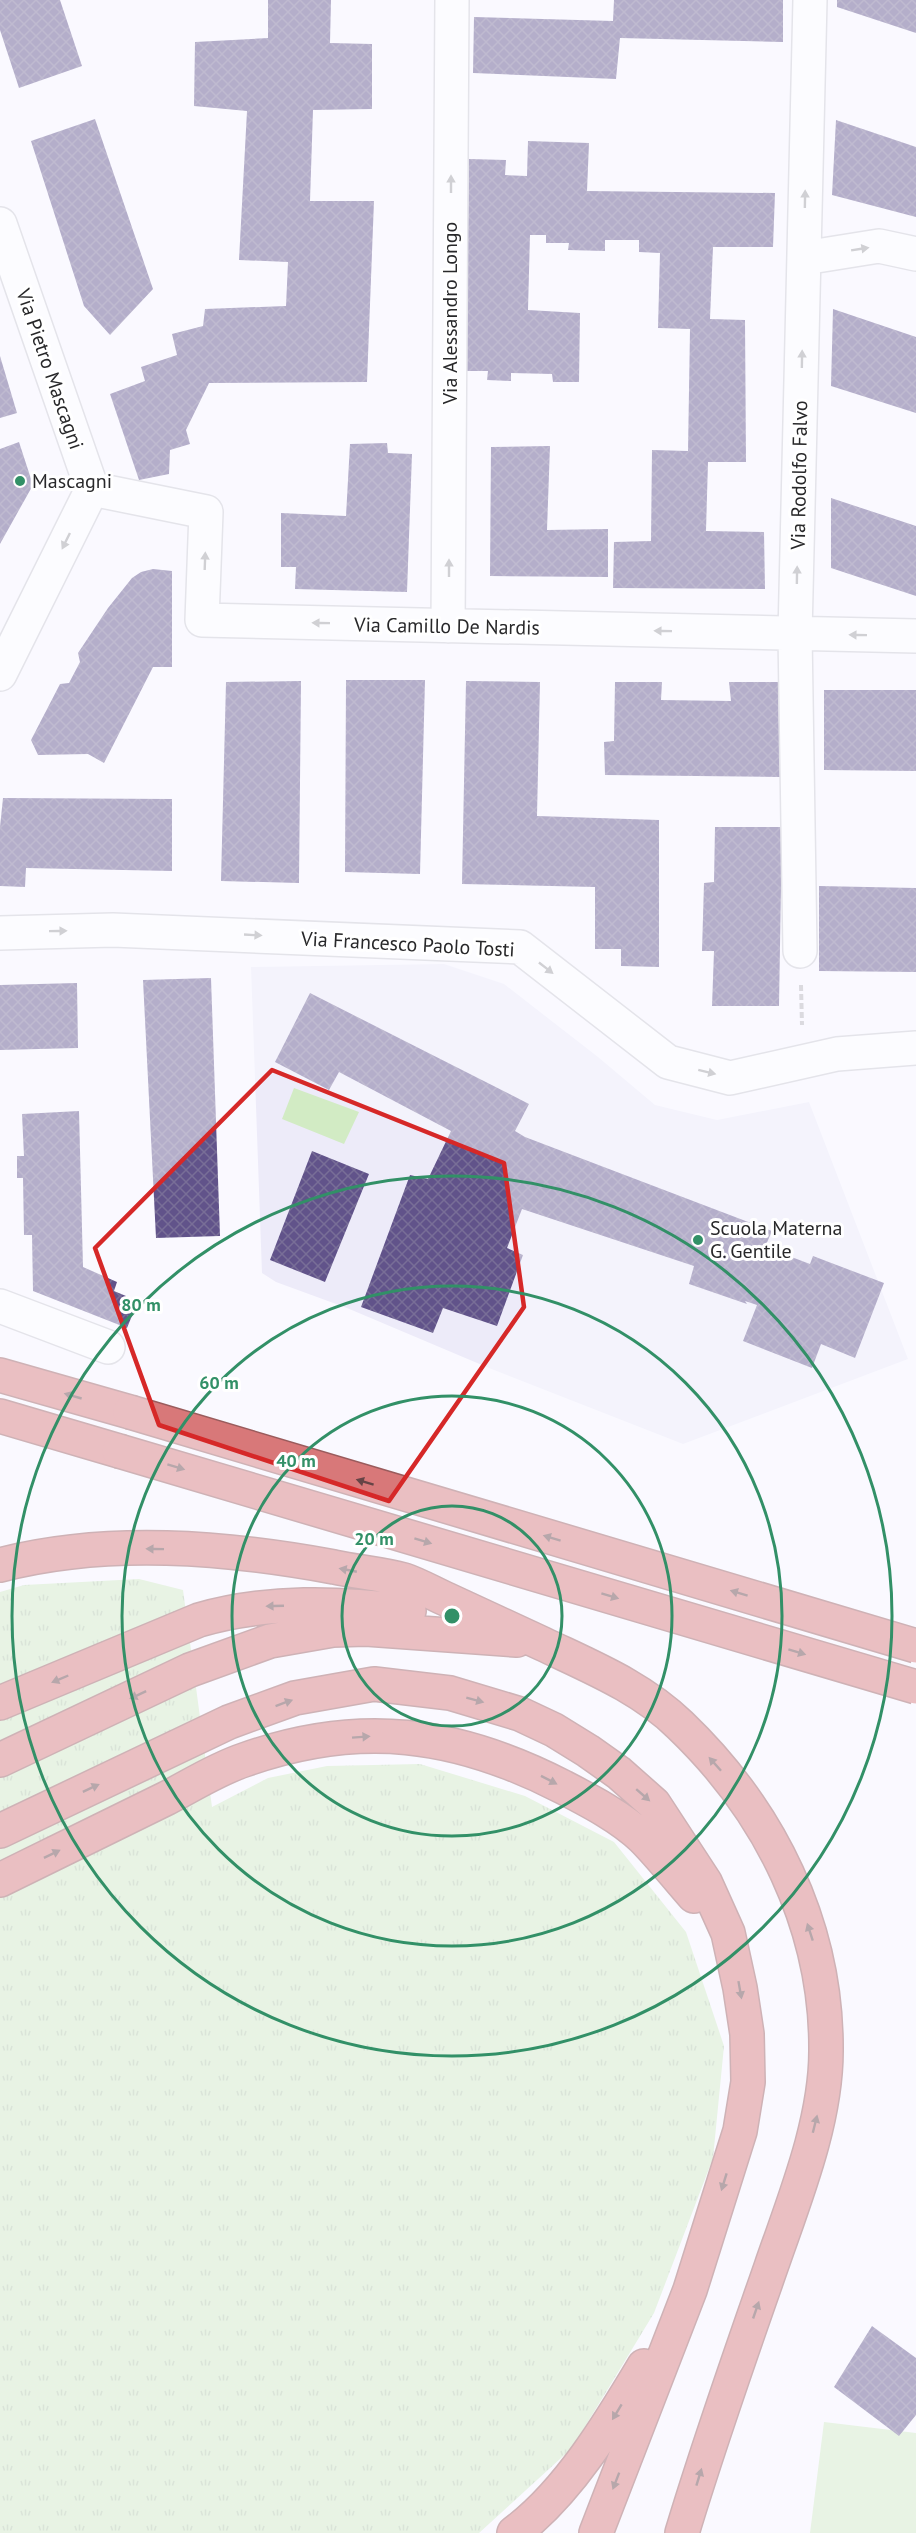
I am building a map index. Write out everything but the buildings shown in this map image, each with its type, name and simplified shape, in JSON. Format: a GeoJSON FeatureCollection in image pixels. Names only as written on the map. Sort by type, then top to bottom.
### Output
{"type":"FeatureCollection","features":[{"type":"Feature","properties":{"kind":"highway"},"geometry":{"type":"LineString","coordinates":[[0,1375],[916,1646]]}},
{"type":"Feature","properties":{"kind":"highway"},"geometry":{"type":"LineString","coordinates":[[0,1416],[916,1687]]}},
{"type":"Feature","properties":{"kind":"highway"},"geometry":{"type":"LineString","coordinates":[[0,1565],[61,1553],[196,1549],[259,1554],[407,1581],[625,1683],[679,1724],[737,1789],[762,1824],[783,1861],[801,1904],[813,1942],[820,1980],[826,2051],[824,2087],[798,2188],[712,2432],[682,2533]]}},
{"type":"Feature","properties":{"kind":"highway"},"geometry":{"type":"LineString","coordinates":[[0,1703],[199,1620],[248,1608],[274,1605],[362,1606],[415,1611],[539,1642]]}},
{"type":"Feature","properties":{"kind":"highway"},"geometry":{"type":"LineString","coordinates":[[0,1760],[190,1670],[270,1641],[333,1630],[410,1631],[539,1642]]}},
{"type":"Feature","properties":{"kind":"highway"},"geometry":{"type":"LineString","coordinates":[[0,1831],[229,1722],[295,1698],[374,1684],[450,1693],[520,1714],[554,1730],[588,1751],[619,1773],[654,1804],[705,1882],[728,1933],[741,1988],[747,2034],[748,2082],[740,2131],[690,2290],[596,2533]]}},
{"type":"Feature","properties":{"kind":"highway"},"geometry":{"type":"LineString","coordinates":[[0,1880],[243,1760],[305,1743],[365,1737],[407,1736],[450,1743],[493,1755],[574,1792],[609,1813],[642,1837],[728,1933]]}},
{"type":"Feature","properties":{"kind":"highway"},"geometry":{"type":"LineString","coordinates":[[514,2533],[525,2525],[556,2491],[609,2424],[690,2290]]}},
{"type":"Feature","properties":{"kind":"street","name":"Via Alessandro Longo"},"geometry":{"type":"LineString","coordinates":[[448,626],[452,0]]}},
{"type":"Feature","properties":{"kind":"street","name":"Via Rodolfo Falvo"},"geometry":{"type":"LineString","coordinates":[[800,951],[795,634],[810,0]]}},
{"type":"Feature","properties":{"kind":"street","name":"Via Pietro Mascagni"},"geometry":{"type":"LineString","coordinates":[[0,224],[92,489]]}},
{"type":"Feature","properties":{"kind":"street"},"geometry":{"type":"LineString","coordinates":[[804,258],[879,246],[916,254]]}},
{"type":"Feature","properties":{"kind":"street","name":"Via Camillo De Nardis"},"geometry":{"type":"LineString","coordinates":[[92,489],[206,512],[202,620],[916,636]]}},
{"type":"Feature","properties":{"kind":"street"},"geometry":{"type":"LineString","coordinates":[[0,674],[92,489]]}},
{"type":"Feature","properties":{"kind":"street","name":"Via Francesco Paolo Tosti"},"geometry":{"type":"LineString","coordinates":[[0,933],[125,930],[520,947],[668,1062],[730,1078],[837,1054],[916,1048]]}},
{"type":"Feature","properties":{"kind":"street"},"geometry":{"type":"LineString","coordinates":[[0,1306],[108,1347]]}},
{"type":"Feature","properties":{"kind":"path"},"geometry":{"type":"LineString","coordinates":[[800,951],[802,1029]]}},
{"type":"Feature","properties":{"kind":"highlighted area"},"geometry":{"type":"Polygon","coordinates":[[[272,1070],[504,1163],[524,1307],[389,1501],[159,1425],[95,1248],[272,1070]]]}},
{"type":"Feature","properties":{"kind":"shaded area"},"geometry":{"type":"Polygon","coordinates":[[[444,964],[504,984],[598,1057],[655,1105],[717,1120],[809,1102],[908,1359],[683,1444],[489,1368],[347,1308],[276,1282],[262,1273],[251,967],[444,964]]]}},
{"type":"Feature","properties":{"kind":"green space"},"geometry":{"type":"Polygon","coordinates":[[[294,1088],[359,1112],[344,1144],[282,1119],[294,1088]]]}},
{"type":"Feature","properties":{"kind":"green space"},"geometry":{"type":"Polygon","coordinates":[[[139,1579],[183,1590],[212,1807],[268,1778],[327,1766],[420,1764],[525,1796],[614,1842],[686,1932],[724,2046],[713,2158],[654,2313],[572,2448],[479,2533],[0,2533],[0,1592],[24,1585],[139,1579]]]}},
{"type":"Feature","properties":{"kind":"green space"},"geometry":{"type":"Polygon","coordinates":[[[824,2422],[916,2433],[916,2533],[810,2533],[824,2422]]]}},
{"type":"Feature","properties":{"kind":"place","name":"Mascagni"},"geometry":{"type":"Point","coordinates":[20,481]}},
{"type":"Feature","properties":{"kind":"place","name":"Scuola Materna G. Gentile"},"geometry":{"type":"Point","coordinates":[698,1240]}}]}
